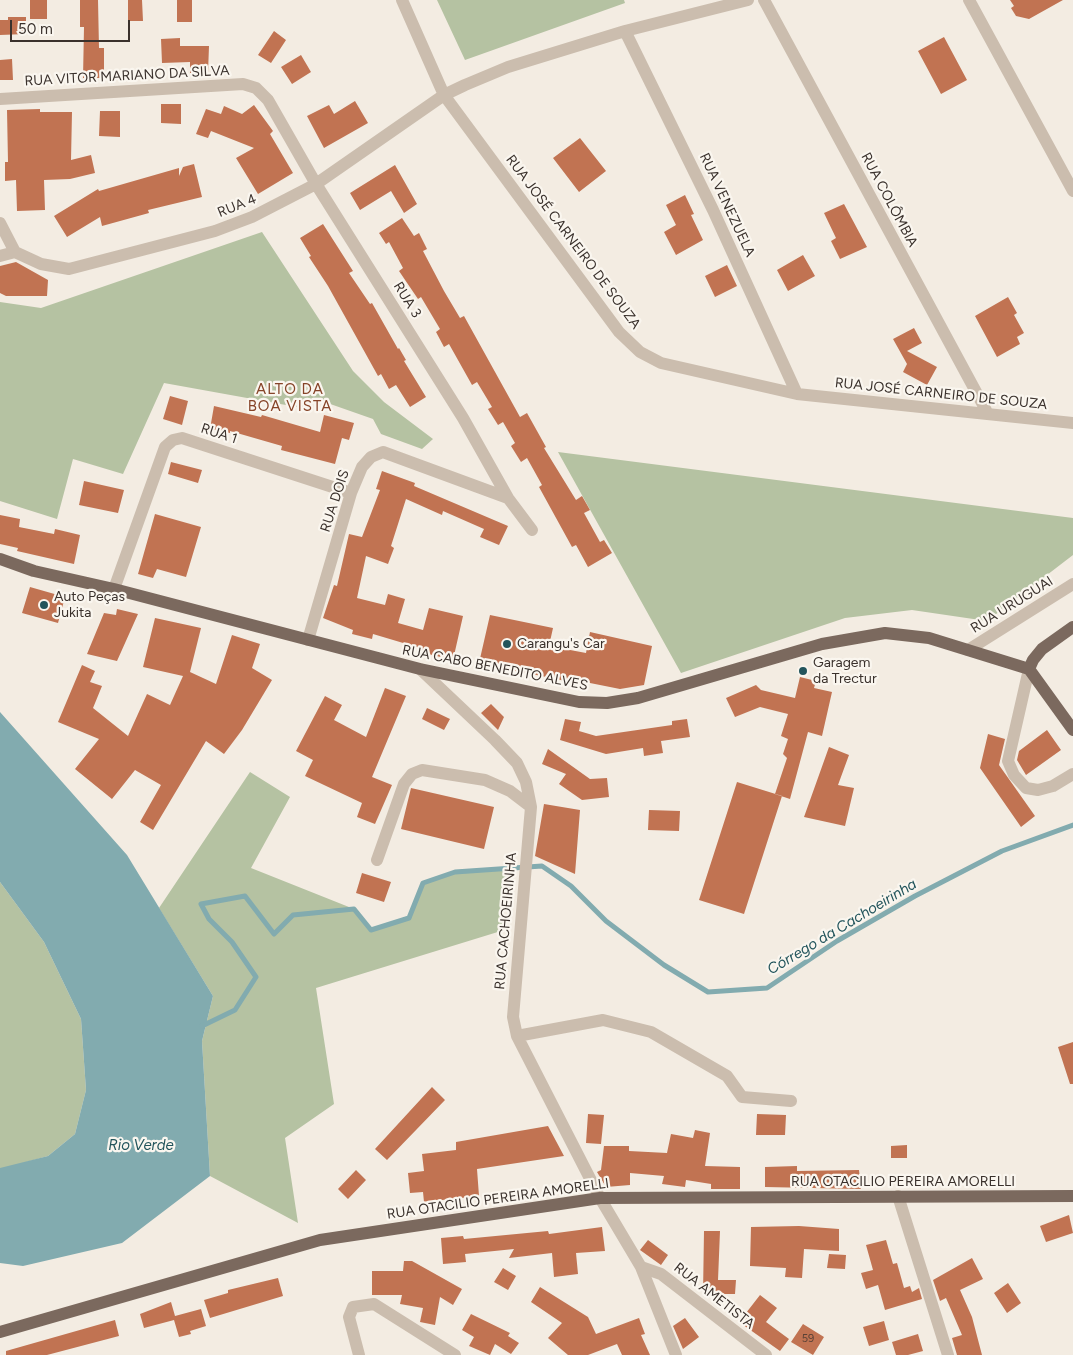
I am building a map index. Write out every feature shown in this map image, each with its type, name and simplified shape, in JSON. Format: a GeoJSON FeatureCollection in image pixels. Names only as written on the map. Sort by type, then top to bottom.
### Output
{"type":"FeatureCollection","features":[{"type":"Feature","properties":{"kind":"main road","name":"RUA CABO BENEDITO ALVES"},"geometry":{"type":"LineString","coordinates":[[0,560],[34,571],[114,588],[420,669],[579,702],[607,703],[692,684],[822,644],[885,633],[929,638],[1029,669]]}},
{"type":"Feature","properties":{"kind":"main road"},"geometry":{"type":"LineString","coordinates":[[1073,627],[1042,649],[1032,660],[1029,669],[1073,730]]}},
{"type":"Feature","properties":{"kind":"main road","name":"RUA OTACILIO PEREIRA AMORELLI"},"geometry":{"type":"LineString","coordinates":[[0,1332],[320,1240],[600,1198],[1073,1196]]}},
{"type":"Feature","properties":{"kind":"street","name":"RUA JOSÉ CARNEIRO DE SOUZA"},"geometry":{"type":"LineString","coordinates":[[402,0],[444,96],[619,332],[640,352],[661,363],[798,394],[1073,423]]}},
{"type":"Feature","properties":{"kind":"street"},"geometry":{"type":"LineString","coordinates":[[444,96],[508,67],[625,31],[748,0]]}},
{"type":"Feature","properties":{"kind":"street","name":"RUA COLÔMBIA"},"geometry":{"type":"LineString","coordinates":[[764,0],[988,414]]}},
{"type":"Feature","properties":{"kind":"street"},"geometry":{"type":"LineString","coordinates":[[969,0],[1073,190]]}},
{"type":"Feature","properties":{"kind":"street","name":"RUA VENEZUELA"},"geometry":{"type":"LineString","coordinates":[[625,31],[714,210],[798,394]]}},
{"type":"Feature","properties":{"kind":"street","name":"RUA VITOR MARIANO DA SILVA"},"geometry":{"type":"LineString","coordinates":[[0,99],[243,84],[256,88]]}},
{"type":"Feature","properties":{"kind":"street","name":"RUA 3"},"geometry":{"type":"LineString","coordinates":[[256,88],[268,100],[316,184],[463,418],[508,498],[532,530]]}},
{"type":"Feature","properties":{"kind":"street","name":"RUA 4"},"geometry":{"type":"LineString","coordinates":[[15,252],[41,264],[69,269],[215,231],[252,217],[316,184],[444,96]]}},
{"type":"Feature","properties":{"kind":"street"},"geometry":{"type":"LineString","coordinates":[[0,224],[15,252],[0,256]]}},
{"type":"Feature","properties":{"kind":"street","name":"RUA 1"},"geometry":{"type":"LineString","coordinates":[[114,588],[166,447],[173,440],[182,438],[351,493]]}},
{"type":"Feature","properties":{"kind":"street","name":"RUA DOIS"},"geometry":{"type":"LineString","coordinates":[[308,640],[351,493],[362,467],[371,457],[383,452],[508,498]]}},
{"type":"Feature","properties":{"kind":"street","name":"RUA URUGUAI"},"geometry":{"type":"LineString","coordinates":[[968,650],[1073,584]]}},
{"type":"Feature","properties":{"kind":"street","name":"RUA CACHOEIRINHA"},"geometry":{"type":"LineString","coordinates":[[420,669],[517,763],[526,782],[531,807],[513,1017],[517,1036],[600,1198],[641,1267],[676,1355]]}},
{"type":"Feature","properties":{"kind":"street"},"geometry":{"type":"LineString","coordinates":[[1029,669],[1008,761],[1014,775],[1026,788],[1038,790],[1053,786],[1073,774]]}},
{"type":"Feature","properties":{"kind":"street"},"geometry":{"type":"LineString","coordinates":[[377,860],[404,784],[412,774],[422,770],[485,780],[510,791],[531,807]]}},
{"type":"Feature","properties":{"kind":"street"},"geometry":{"type":"LineString","coordinates":[[517,1036],[603,1020],[651,1032],[727,1076],[742,1097],[791,1101]]}},
{"type":"Feature","properties":{"kind":"street"},"geometry":{"type":"LineString","coordinates":[[898,1196],[948,1355]]}},
{"type":"Feature","properties":{"kind":"street","name":"RUA AMETISTA"},"geometry":{"type":"LineString","coordinates":[[641,1267],[661,1274],[766,1355]]}},
{"type":"Feature","properties":{"kind":"street"},"geometry":{"type":"LineString","coordinates":[[359,1355],[350,1317],[353,1307],[374,1304],[455,1355]]}},
{"type":"Feature","properties":{"kind":"green space"},"geometry":{"type":"Polygon","coordinates":[[[437,0],[624,0],[625,3],[465,60],[437,0]]]}},
{"type":"Feature","properties":{"kind":"green space"},"geometry":{"type":"Polygon","coordinates":[[[262,232],[353,371],[384,402],[433,439],[422,449],[381,434],[373,419],[316,399],[308,409],[164,383],[123,474],[73,459],[57,519],[0,501],[0,302],[41,308],[262,232]]]}},
{"type":"Feature","properties":{"kind":"green space"},"geometry":{"type":"Polygon","coordinates":[[[558,452],[1073,518],[1073,555],[987,621],[912,610],[845,618],[681,673],[558,452]]]}},
{"type":"Feature","properties":{"kind":"green space"},"geometry":{"type":"Polygon","coordinates":[[[250,772],[290,797],[251,868],[354,909],[371,930],[409,918],[423,883],[455,872],[510,868],[501,931],[316,988],[334,1104],[285,1138],[298,1223],[210,1176],[202,1041],[213,996],[159,908],[250,772]]]}},
{"type":"Feature","properties":{"kind":"green space"},"geometry":{"type":"Polygon","coordinates":[[[0,882],[44,942],[81,1019],[86,1090],[75,1134],[48,1156],[5,1168],[0,1168],[0,882]]]}},
{"type":"Feature","properties":{"kind":"water","name":"Rio Verde"},"geometry":{"type":"Polygon","coordinates":[[[0,712],[127,855],[213,996],[202,1041],[210,1176],[122,1243],[23,1266],[0,1263],[0,1168],[48,1156],[75,1134],[86,1090],[81,1019],[44,942],[0,882],[0,712]]]}},
{"type":"Feature","properties":{"kind":"building"},"geometry":{"type":"Polygon","coordinates":[[[30,0],[47,0],[47,19],[30,19],[30,0]]]}},
{"type":"Feature","properties":{"kind":"building"},"geometry":{"type":"Polygon","coordinates":[[[80,0],[98,0],[99,48],[104,48],[104,78],[83,78],[84,27],[80,27],[80,0]]]}},
{"type":"Feature","properties":{"kind":"building"},"geometry":{"type":"Polygon","coordinates":[[[128,0],[142,0],[143,21],[128,21],[128,0]]]}},
{"type":"Feature","properties":{"kind":"building"},"geometry":{"type":"Polygon","coordinates":[[[177,0],[192,0],[192,22],[177,22],[177,0]]]}},
{"type":"Feature","properties":{"kind":"building"},"geometry":{"type":"Polygon","coordinates":[[[1010,0],[1063,0],[1029,19],[1016,16],[1011,8],[1014,6],[1010,0]]]}},
{"type":"Feature","properties":{"kind":"building"},"geometry":{"type":"Polygon","coordinates":[[[8,17],[26,17],[26,34],[0,35],[0,20],[8,20],[8,17]]]}},
{"type":"Feature","properties":{"kind":"building"},"geometry":{"type":"Polygon","coordinates":[[[274,31],[286,40],[271,63],[258,55],[274,31]]]}},
{"type":"Feature","properties":{"kind":"building"},"geometry":{"type":"Polygon","coordinates":[[[944,37],[967,80],[941,94],[918,51],[944,37]]]}},
{"type":"Feature","properties":{"kind":"building"},"geometry":{"type":"Polygon","coordinates":[[[180,38],[180,46],[209,46],[208,73],[190,73],[190,62],[162,63],[161,39],[180,38]]]}},
{"type":"Feature","properties":{"kind":"building"},"geometry":{"type":"Polygon","coordinates":[[[301,55],[311,72],[292,84],[281,67],[301,55]]]}},
{"type":"Feature","properties":{"kind":"building"},"geometry":{"type":"Polygon","coordinates":[[[12,59],[13,80],[0,80],[0,60],[12,59]]]}},
{"type":"Feature","properties":{"kind":"building"},"geometry":{"type":"Polygon","coordinates":[[[355,101],[368,123],[324,148],[307,116],[329,105],[334,114],[355,101]]]}},
{"type":"Feature","properties":{"kind":"building"},"geometry":{"type":"Polygon","coordinates":[[[161,104],[181,104],[181,124],[161,123],[161,104]]]}},
{"type":"Feature","properties":{"kind":"building"},"geometry":{"type":"Polygon","coordinates":[[[254,105],[273,131],[270,134],[293,173],[258,194],[236,158],[254,148],[211,131],[208,138],[196,134],[206,109],[221,114],[224,106],[242,114],[254,105]]]}},
{"type":"Feature","properties":{"kind":"building"},"geometry":{"type":"Polygon","coordinates":[[[40,109],[40,112],[72,112],[71,160],[91,155],[95,173],[70,179],[44,180],[45,210],[17,211],[16,180],[5,181],[5,162],[8,162],[7,110],[40,109]]]}},
{"type":"Feature","properties":{"kind":"building"},"geometry":{"type":"Polygon","coordinates":[[[100,111],[120,111],[120,137],[99,136],[100,111]]]}},
{"type":"Feature","properties":{"kind":"building"},"geometry":{"type":"Polygon","coordinates":[[[580,138],[606,171],[579,192],[553,158],[580,138]]]}},
{"type":"Feature","properties":{"kind":"building"},"geometry":{"type":"Polygon","coordinates":[[[194,164],[202,197],[148,210],[149,213],[102,226],[100,217],[67,237],[54,216],[98,189],[99,191],[179,168],[179,176],[183,167],[194,164]]]}},
{"type":"Feature","properties":{"kind":"building"},"geometry":{"type":"Polygon","coordinates":[[[395,165],[417,204],[404,213],[391,191],[360,210],[350,193],[395,165]]]}},
{"type":"Feature","properties":{"kind":"building"},"geometry":{"type":"Polygon","coordinates":[[[685,195],[694,214],[691,215],[703,240],[676,255],[664,232],[676,225],[666,205],[685,195]]]}},
{"type":"Feature","properties":{"kind":"building"},"geometry":{"type":"Polygon","coordinates":[[[844,204],[867,247],[840,259],[831,241],[836,238],[824,213],[844,204]]]}},
{"type":"Feature","properties":{"kind":"building"},"geometry":{"type":"Polygon","coordinates":[[[402,218],[414,236],[419,233],[427,249],[423,251],[444,291],[460,318],[464,316],[520,417],[527,413],[546,447],[544,448],[576,500],[582,496],[590,510],[584,513],[600,542],[604,540],[612,553],[588,567],[576,545],[572,547],[539,487],[542,485],[527,458],[521,462],[511,446],[515,443],[503,422],[498,425],[488,409],[492,407],[477,382],[472,385],[449,344],[444,347],[436,332],[440,329],[421,297],[418,299],[399,271],[403,268],[389,242],[386,244],[379,233],[402,218]]]}},
{"type":"Feature","properties":{"kind":"building"},"geometry":{"type":"Polygon","coordinates":[[[323,224],[353,271],[349,273],[370,304],[372,303],[426,397],[410,407],[396,385],[389,389],[381,374],[378,376],[328,286],[309,257],[311,256],[300,238],[323,224]]]}},
{"type":"Feature","properties":{"kind":"building"},"geometry":{"type":"Polygon","coordinates":[[[803,255],[815,276],[788,291],[777,270],[803,255]]]}},
{"type":"Feature","properties":{"kind":"building"},"geometry":{"type":"Polygon","coordinates":[[[16,262],[48,280],[47,296],[6,296],[0,293],[0,266],[16,262]]]}},
{"type":"Feature","properties":{"kind":"building"},"geometry":{"type":"Polygon","coordinates":[[[727,265],[737,286],[715,297],[705,276],[727,265]]]}},
{"type":"Feature","properties":{"kind":"building"},"geometry":{"type":"Polygon","coordinates":[[[1008,297],[1017,313],[1014,315],[1024,333],[1017,337],[1020,344],[997,357],[975,316],[1008,297]]]}},
{"type":"Feature","properties":{"kind":"building"},"geometry":{"type":"Polygon","coordinates":[[[914,328],[922,343],[907,351],[937,367],[927,385],[903,372],[907,364],[893,339],[914,328]]]}},
{"type":"Feature","properties":{"kind":"building"},"geometry":{"type":"Polygon","coordinates":[[[170,396],[188,401],[182,425],[163,419],[170,396]]]}},
{"type":"Feature","properties":{"kind":"building"},"geometry":{"type":"Polygon","coordinates":[[[214,406],[261,417],[262,415],[320,432],[324,415],[354,423],[349,440],[342,438],[335,464],[281,450],[282,446],[230,431],[230,433],[210,429],[214,406]]]}},
{"type":"Feature","properties":{"kind":"building"},"geometry":{"type":"Polygon","coordinates":[[[171,462],[202,470],[198,483],[168,474],[171,462]]]}},
{"type":"Feature","properties":{"kind":"building"},"geometry":{"type":"Polygon","coordinates":[[[382,471],[415,483],[414,486],[508,526],[499,545],[480,537],[484,529],[443,511],[442,515],[406,499],[391,546],[394,548],[388,564],[366,556],[357,598],[385,605],[388,594],[405,599],[398,623],[423,630],[429,608],[463,616],[453,660],[420,652],[420,648],[373,634],[372,639],[352,634],[353,630],[323,618],[334,585],[337,586],[349,534],[362,537],[380,490],[376,489],[382,471]]]}},
{"type":"Feature","properties":{"kind":"building"},"geometry":{"type":"Polygon","coordinates":[[[84,481],[124,490],[118,513],[79,505],[84,481]]]}},
{"type":"Feature","properties":{"kind":"building"},"geometry":{"type":"Polygon","coordinates":[[[155,514],[201,527],[186,577],[157,569],[153,578],[138,574],[155,514]]]}},
{"type":"Feature","properties":{"kind":"building"},"geometry":{"type":"Polygon","coordinates":[[[0,515],[20,519],[19,527],[54,534],[55,529],[80,535],[74,564],[17,551],[18,548],[0,544],[0,515]]]}},
{"type":"Feature","properties":{"kind":"building","name":"Auto Peças Jukita"},"geometry":{"type":"Polygon","coordinates":[[[30,587],[65,597],[58,623],[22,613],[30,587]]]}},
{"type":"Feature","properties":{"kind":"building"},"geometry":{"type":"Polygon","coordinates":[[[117,609],[138,614],[117,661],[87,654],[104,613],[116,615],[117,609]]]}},
{"type":"Feature","properties":{"kind":"building"},"geometry":{"type":"Polygon","coordinates":[[[490,615],[553,628],[549,646],[586,653],[590,632],[652,646],[644,685],[620,689],[575,680],[575,683],[479,663],[490,615]]]}},
{"type":"Feature","properties":{"kind":"building"},"geometry":{"type":"Polygon","coordinates":[[[155,618],[201,628],[190,672],[216,684],[232,635],[260,644],[252,668],[272,680],[242,730],[224,754],[206,741],[153,830],[140,822],[161,785],[135,770],[112,799],[75,769],[99,739],[58,722],[82,665],[95,671],[90,682],[102,686],[93,708],[128,736],[147,694],[170,705],[183,676],[143,667],[155,618]]]}},
{"type":"Feature","properties":{"kind":"building"},"geometry":{"type":"Polygon","coordinates":[[[800,677],[816,681],[814,688],[832,692],[822,736],[808,732],[790,799],[775,794],[787,758],[783,754],[788,739],[781,736],[788,714],[760,707],[735,717],[726,698],[756,685],[761,690],[795,698],[800,677]]]}},
{"type":"Feature","properties":{"kind":"building"},"geometry":{"type":"Polygon","coordinates":[[[385,688],[406,696],[372,777],[392,785],[375,824],[357,817],[362,803],[305,776],[313,760],[296,751],[325,696],[342,705],[334,720],[366,737],[385,688]]]}},
{"type":"Feature","properties":{"kind":"building"},"geometry":{"type":"Polygon","coordinates":[[[491,704],[504,717],[498,730],[481,713],[491,704]]]}},
{"type":"Feature","properties":{"kind":"building"},"geometry":{"type":"Polygon","coordinates":[[[427,708],[450,719],[444,730],[422,719],[427,708]]]}},
{"type":"Feature","properties":{"kind":"building"},"geometry":{"type":"Polygon","coordinates":[[[565,719],[581,722],[579,731],[596,736],[672,725],[672,721],[687,719],[690,737],[661,741],[663,753],[644,756],[643,748],[606,754],[560,740],[565,719]]]}},
{"type":"Feature","properties":{"kind":"building"},"geometry":{"type":"Polygon","coordinates":[[[1047,730],[1061,750],[1026,775],[1017,760],[1019,751],[1047,730]]]}},
{"type":"Feature","properties":{"kind":"building"},"geometry":{"type":"Polygon","coordinates":[[[988,734],[1005,739],[999,765],[1035,816],[1021,827],[980,768],[988,734]]]}},
{"type":"Feature","properties":{"kind":"building"},"geometry":{"type":"Polygon","coordinates":[[[829,747],[849,755],[838,785],[854,788],[845,826],[804,817],[829,747]]]}},
{"type":"Feature","properties":{"kind":"building"},"geometry":{"type":"Polygon","coordinates":[[[548,749],[590,779],[607,778],[609,797],[582,800],[559,784],[566,774],[542,764],[548,749]]]}},
{"type":"Feature","properties":{"kind":"building"},"geometry":{"type":"Polygon","coordinates":[[[737,782],[782,796],[744,914],[699,900],[737,782]]]}},
{"type":"Feature","properties":{"kind":"building"},"geometry":{"type":"Polygon","coordinates":[[[411,788],[494,807],[484,849],[401,829],[411,788]]]}},
{"type":"Feature","properties":{"kind":"building"},"geometry":{"type":"Polygon","coordinates":[[[544,804],[580,810],[575,874],[535,856],[544,804]]]}},
{"type":"Feature","properties":{"kind":"building"},"geometry":{"type":"Polygon","coordinates":[[[649,810],[680,811],[679,831],[648,830],[649,810]]]}},
{"type":"Feature","properties":{"kind":"building"},"geometry":{"type":"Polygon","coordinates":[[[362,873],[391,882],[384,902],[356,893],[362,873]]]}},
{"type":"Feature","properties":{"kind":"building"},"geometry":{"type":"Polygon","coordinates":[[[1073,1042],[1073,1084],[1070,1084],[1058,1047],[1073,1042]]]}},
{"type":"Feature","properties":{"kind":"building"},"geometry":{"type":"Polygon","coordinates":[[[432,1087],[445,1100],[387,1160],[375,1149],[432,1087]]]}},
{"type":"Feature","properties":{"kind":"building"},"geometry":{"type":"Polygon","coordinates":[[[588,1114],[604,1115],[601,1144],[586,1143],[588,1114]]]}},
{"type":"Feature","properties":{"kind":"building"},"geometry":{"type":"Polygon","coordinates":[[[757,1114],[786,1115],[785,1135],[756,1135],[757,1114]]]}},
{"type":"Feature","properties":{"kind":"building"},"geometry":{"type":"Polygon","coordinates":[[[548,1126],[564,1156],[477,1169],[479,1196],[424,1202],[423,1192],[410,1193],[408,1173],[424,1171],[422,1154],[456,1150],[456,1142],[548,1126]]]}},
{"type":"Feature","properties":{"kind":"building"},"geometry":{"type":"Polygon","coordinates":[[[695,1130],[710,1133],[705,1166],[740,1167],[740,1189],[711,1189],[711,1184],[686,1180],[685,1187],[662,1184],[664,1176],[630,1173],[630,1185],[606,1187],[597,1172],[601,1170],[604,1146],[629,1146],[629,1151],[667,1153],[671,1134],[693,1138],[695,1130]]]}},
{"type":"Feature","properties":{"kind":"building"},"geometry":{"type":"Polygon","coordinates":[[[907,1145],[907,1158],[891,1158],[891,1146],[907,1145]]]}},
{"type":"Feature","properties":{"kind":"building"},"geometry":{"type":"Polygon","coordinates":[[[797,1166],[797,1171],[859,1170],[861,1189],[765,1187],[765,1167],[797,1166]]]}},
{"type":"Feature","properties":{"kind":"building"},"geometry":{"type":"Polygon","coordinates":[[[356,1170],[366,1180],[348,1199],[338,1189],[356,1170]]]}},
{"type":"Feature","properties":{"kind":"building"},"geometry":{"type":"Polygon","coordinates":[[[1069,1215],[1073,1233],[1046,1242],[1040,1226],[1069,1215]]]}},
{"type":"Feature","properties":{"kind":"building"},"geometry":{"type":"Polygon","coordinates":[[[799,1226],[839,1229],[839,1251],[804,1249],[802,1278],[785,1277],[786,1268],[750,1266],[751,1227],[799,1226]]]}},
{"type":"Feature","properties":{"kind":"building"},"geometry":{"type":"Polygon","coordinates":[[[602,1227],[605,1251],[576,1253],[578,1274],[554,1277],[552,1253],[509,1258],[514,1249],[465,1254],[466,1262],[443,1264],[441,1238],[463,1236],[464,1239],[548,1231],[549,1234],[602,1227]]]}},
{"type":"Feature","properties":{"kind":"building"},"geometry":{"type":"Polygon","coordinates":[[[704,1231],[720,1231],[718,1280],[736,1280],[735,1294],[703,1294],[704,1231]]]}},
{"type":"Feature","properties":{"kind":"building"},"geometry":{"type":"Polygon","coordinates":[[[648,1240],[668,1255],[661,1265],[640,1250],[648,1240]]]}},
{"type":"Feature","properties":{"kind":"building"},"geometry":{"type":"Polygon","coordinates":[[[886,1240],[893,1264],[897,1263],[904,1288],[910,1286],[912,1292],[919,1288],[922,1299],[885,1310],[878,1285],[866,1289],[861,1273],[873,1270],[866,1245],[886,1240]]]}},
{"type":"Feature","properties":{"kind":"building"},"geometry":{"type":"Polygon","coordinates":[[[829,1254],[846,1255],[845,1269],[827,1268],[829,1254]]]}},
{"type":"Feature","properties":{"kind":"building"},"geometry":{"type":"Polygon","coordinates":[[[972,1258],[983,1279],[960,1290],[972,1317],[982,1355],[957,1355],[952,1338],[962,1335],[946,1298],[940,1301],[933,1280],[972,1258]]]}},
{"type":"Feature","properties":{"kind":"building"},"geometry":{"type":"Polygon","coordinates":[[[404,1261],[412,1261],[462,1289],[453,1305],[440,1297],[435,1325],[420,1322],[423,1308],[400,1304],[402,1295],[372,1295],[372,1271],[403,1271],[404,1261]]]}},
{"type":"Feature","properties":{"kind":"building"},"geometry":{"type":"Polygon","coordinates":[[[503,1268],[516,1276],[508,1290],[494,1282],[503,1268]]]}},
{"type":"Feature","properties":{"kind":"building"},"geometry":{"type":"Polygon","coordinates":[[[278,1278],[283,1296],[210,1318],[204,1300],[228,1293],[228,1290],[278,1278]]]}},
{"type":"Feature","properties":{"kind":"building"},"geometry":{"type":"Polygon","coordinates":[[[1008,1283],[1021,1303],[1007,1313],[994,1293],[1008,1283]]]}},
{"type":"Feature","properties":{"kind":"building"},"geometry":{"type":"Polygon","coordinates":[[[540,1287],[588,1317],[596,1334],[639,1318],[645,1334],[641,1335],[650,1355],[622,1355],[617,1344],[588,1355],[568,1355],[548,1338],[562,1323],[531,1302],[540,1287]]]}},
{"type":"Feature","properties":{"kind":"building"},"geometry":{"type":"Polygon","coordinates":[[[760,1295],[777,1308],[766,1322],[789,1339],[780,1351],[739,1322],[760,1295]]]}},
{"type":"Feature","properties":{"kind":"building"},"geometry":{"type":"Polygon","coordinates":[[[171,1302],[175,1316],[201,1309],[206,1326],[190,1331],[191,1334],[179,1337],[174,1320],[144,1328],[140,1314],[171,1302]]]}},
{"type":"Feature","properties":{"kind":"building"},"geometry":{"type":"Polygon","coordinates":[[[471,1314],[510,1333],[508,1336],[519,1343],[511,1354],[495,1344],[490,1355],[469,1346],[474,1337],[462,1330],[471,1314]]]}},
{"type":"Feature","properties":{"kind":"building"},"geometry":{"type":"Polygon","coordinates":[[[685,1318],[699,1337],[683,1349],[673,1326],[685,1318]]]}},
{"type":"Feature","properties":{"kind":"building"},"geometry":{"type":"Polygon","coordinates":[[[115,1320],[119,1336],[47,1355],[6,1355],[6,1351],[115,1320]]]}},
{"type":"Feature","properties":{"kind":"building"},"geometry":{"type":"Polygon","coordinates":[[[884,1321],[889,1340],[869,1346],[863,1327],[884,1321]]]}},
{"type":"Feature","properties":{"kind":"building"},"geometry":{"type":"Polygon","coordinates":[[[803,1324],[824,1337],[813,1355],[791,1342],[803,1324]]]}},
{"type":"Feature","properties":{"kind":"building"},"geometry":{"type":"Polygon","coordinates":[[[918,1334],[923,1351],[908,1355],[896,1355],[892,1342],[918,1334]]]}},
{"type":"Feature","properties":{"kind":"waterway","name":"Córrego da Cachoeirinha"},"geometry":{"type":"LineString","coordinates":[[202,1026],[235,1010],[256,977],[232,942],[209,919],[201,904],[245,896],[274,934],[293,915],[354,909],[371,930],[409,918],[423,883],[455,872],[542,866],[571,886],[606,921],[664,965],[708,992],[767,988],[837,941],[915,896],[1002,851],[1073,825]]}},
{"type":"Feature","properties":{"kind":"place","name":"Auto Peças Jukita"},"geometry":{"type":"Point","coordinates":[44,605]}},
{"type":"Feature","properties":{"kind":"place","name":"Carangu's Car"},"geometry":{"type":"Point","coordinates":[507,644]}},
{"type":"Feature","properties":{"kind":"place","name":"Garagem da Trectur"},"geometry":{"type":"Point","coordinates":[803,671]}},
{"type":"Feature","properties":{"kind":"district","name":"ALTO DA BOA VISTA"},"geometry":{"type":"Point","coordinates":[290,398]}}]}
